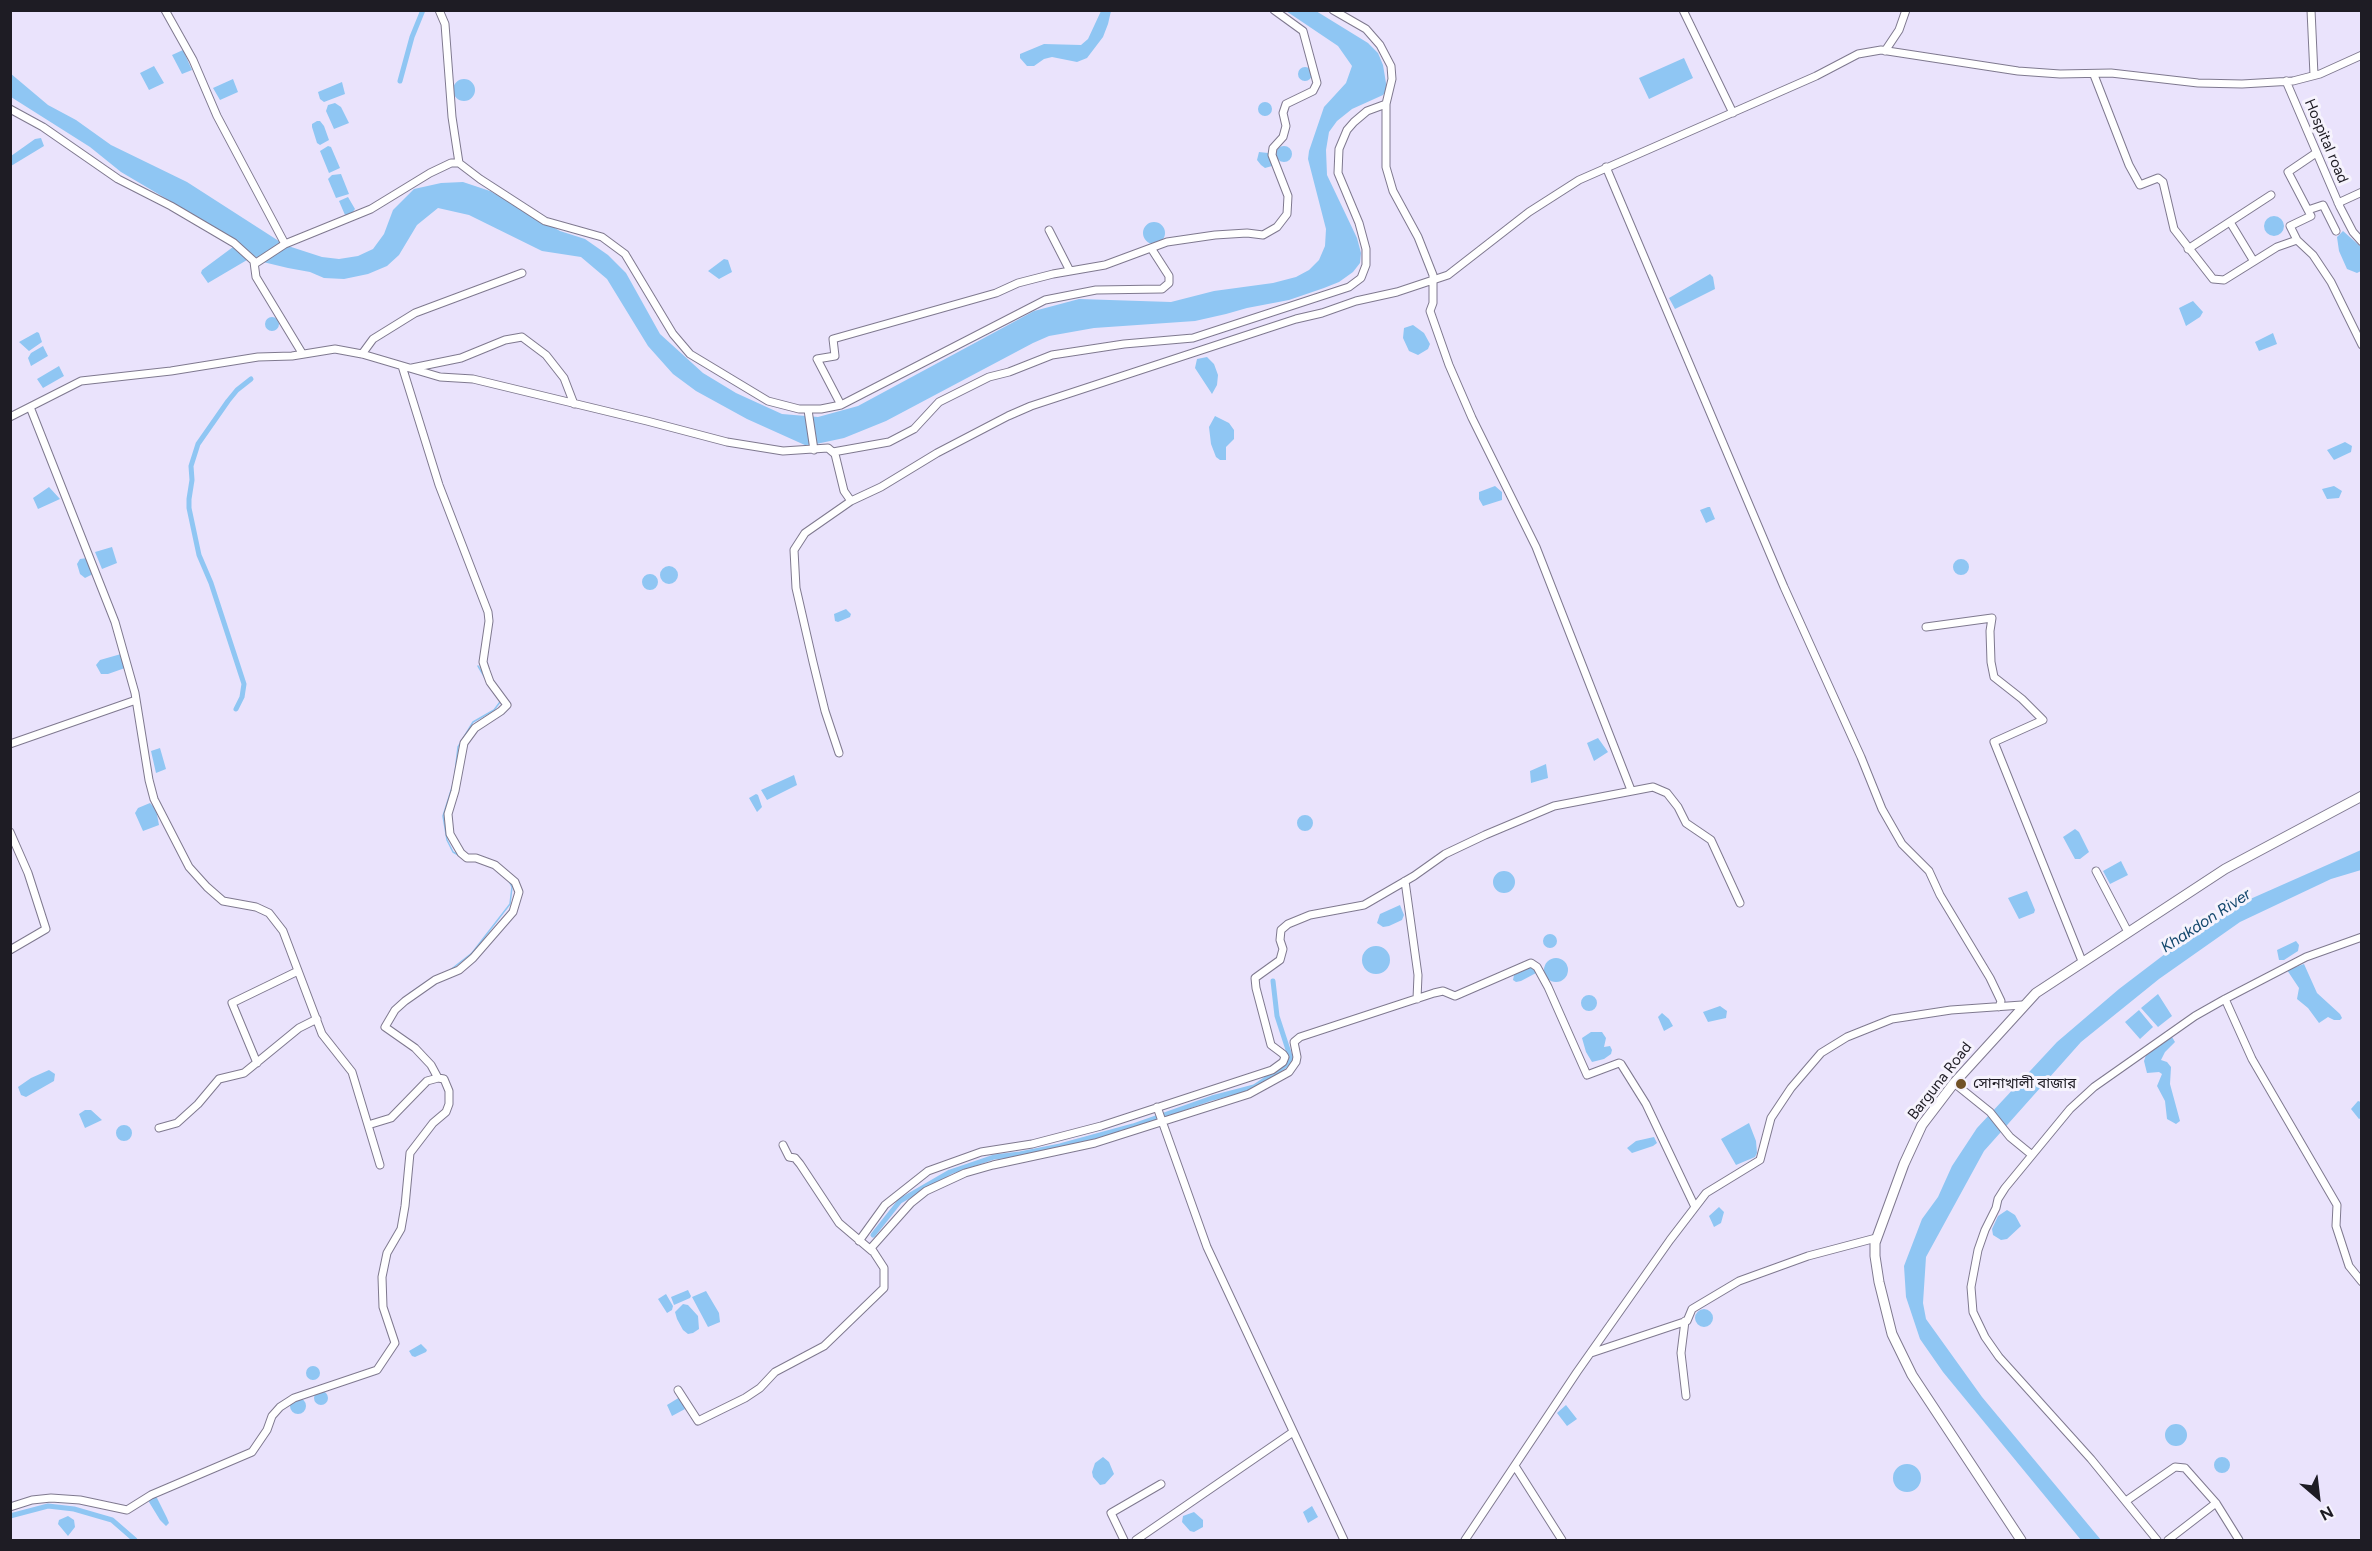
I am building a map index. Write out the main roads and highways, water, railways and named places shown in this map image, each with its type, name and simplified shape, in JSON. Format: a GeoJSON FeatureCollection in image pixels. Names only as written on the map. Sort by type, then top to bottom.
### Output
{"type":"FeatureCollection","features":[{"type":"Feature","properties":{"kind":"main road","name":"Barguna Road"},"geometry":{"type":"LineString","coordinates":[[2021,1540],[1912,1375],[1892,1334],[1875,1256],[1876,1238],[1904,1164],[1922,1125],[1954,1083],[2022,1005],[2051,981],[2225,869],[2361,796]]}},
{"type":"Feature","properties":{"kind":"water"},"geometry":{"type":"Polygon","coordinates":[[[1101,11],[1111,11],[1108,24],[1103,37],[1087,58],[1077,62],[1052,57],[1034,66],[1027,66],[1020,58],[1020,54],[1044,44],[1081,45],[1088,39],[1101,11]]]}},
{"type":"Feature","properties":{"kind":"water"},"geometry":{"type":"Polygon","coordinates":[[[1286,11],[1316,11],[1368,43],[1378,53],[1383,65],[1387,89],[1383,95],[1352,109],[1337,121],[1329,132],[1326,150],[1327,175],[1357,238],[1361,253],[1360,263],[1353,272],[1339,282],[1289,300],[1195,321],[1094,328],[1049,336],[886,421],[844,438],[807,446],[747,419],[696,391],[673,374],[648,346],[607,279],[581,257],[542,251],[469,215],[438,208],[417,225],[399,255],[387,266],[368,274],[344,279],[324,278],[310,272],[263,262],[204,221],[121,172],[90,147],[11,97],[10,73],[48,105],[76,120],[111,145],[187,182],[285,245],[322,257],[339,259],[358,256],[373,249],[384,234],[393,210],[414,189],[441,183],[463,182],[490,191],[560,231],[585,239],[608,255],[626,273],[660,334],[703,373],[736,393],[782,414],[818,417],[858,406],[1034,311],[1079,299],[1171,302],[1214,291],[1273,283],[1296,277],[1309,270],[1319,260],[1325,246],[1326,229],[1308,159],[1309,151],[1324,107],[1346,83],[1352,66],[1338,46],[1286,11]]]}},
{"type":"Feature","properties":{"kind":"water"},"geometry":{"type":"Polygon","coordinates":[[[183,50],[192,70],[182,74],[172,55],[183,50]]]}},
{"type":"Feature","properties":{"kind":"water"},"geometry":{"type":"Polygon","coordinates":[[[1684,58],[1693,78],[1649,99],[1639,78],[1684,58]]]}},
{"type":"Feature","properties":{"kind":"water"},"geometry":{"type":"Polygon","coordinates":[[[154,66],[164,83],[149,90],[140,73],[154,66]]]}},
{"type":"Feature","properties":{"kind":"water"},"geometry":{"type":"Polygon","coordinates":[[[1302,67],[1308,67],[1312,74],[1308,81],[1302,81],[1298,77],[1298,71],[1302,67]]]}},
{"type":"Feature","properties":{"kind":"water"},"geometry":{"type":"Polygon","coordinates":[[[233,79],[238,92],[220,100],[213,88],[233,79]]]}},
{"type":"Feature","properties":{"kind":"water"},"geometry":{"type":"Polygon","coordinates":[[[464,79],[474,86],[475,90],[468,100],[464,101],[454,94],[453,90],[460,80],[464,79]]]}},
{"type":"Feature","properties":{"kind":"water"},"geometry":{"type":"Polygon","coordinates":[[[342,82],[345,94],[324,102],[320,99],[318,92],[342,82]]]}},
{"type":"Feature","properties":{"kind":"water"},"geometry":{"type":"Polygon","coordinates":[[[1265,102],[1270,104],[1272,109],[1270,114],[1265,116],[1260,114],[1258,109],[1260,104],[1265,102]]]}},
{"type":"Feature","properties":{"kind":"water"},"geometry":{"type":"Polygon","coordinates":[[[335,103],[341,107],[349,123],[334,129],[326,111],[328,105],[335,103]]]}},
{"type":"Feature","properties":{"kind":"water"},"geometry":{"type":"Polygon","coordinates":[[[317,121],[324,126],[329,140],[320,145],[317,143],[312,127],[312,124],[317,121]]]}},
{"type":"Feature","properties":{"kind":"water"},"geometry":{"type":"Polygon","coordinates":[[[41,138],[44,146],[11,166],[11,156],[35,139],[41,138]]]}},
{"type":"Feature","properties":{"kind":"water"},"geometry":{"type":"Polygon","coordinates":[[[328,146],[331,147],[340,168],[329,173],[320,151],[328,146]]]}},
{"type":"Feature","properties":{"kind":"water"},"geometry":{"type":"Polygon","coordinates":[[[1284,146],[1290,148],[1292,154],[1290,160],[1284,162],[1278,160],[1276,154],[1278,148],[1284,146]]]}},
{"type":"Feature","properties":{"kind":"water"},"geometry":{"type":"Polygon","coordinates":[[[1259,152],[1268,153],[1273,160],[1272,166],[1265,168],[1261,165],[1257,160],[1259,152]]]}},
{"type":"Feature","properties":{"kind":"water"},"geometry":{"type":"Polygon","coordinates":[[[341,174],[349,194],[336,198],[328,179],[332,175],[341,174]]]}},
{"type":"Feature","properties":{"kind":"water"},"geometry":{"type":"Polygon","coordinates":[[[348,197],[355,209],[352,213],[345,215],[339,201],[348,197]]]}},
{"type":"Feature","properties":{"kind":"water"},"geometry":{"type":"Polygon","coordinates":[[[2270,216],[2278,216],[2284,222],[2284,230],[2278,236],[2270,236],[2264,230],[2264,222],[2270,216]]]}},
{"type":"Feature","properties":{"kind":"water"},"geometry":{"type":"Polygon","coordinates":[[[1154,222],[1162,225],[1165,233],[1162,241],[1154,244],[1146,241],[1143,233],[1146,225],[1154,222]]]}},
{"type":"Feature","properties":{"kind":"water"},"geometry":{"type":"Polygon","coordinates":[[[2343,231],[2361,247],[2361,271],[2357,273],[2347,269],[2339,251],[2337,237],[2343,231]]]}},
{"type":"Feature","properties":{"kind":"water"},"geometry":{"type":"Polygon","coordinates":[[[236,247],[247,260],[208,283],[201,273],[202,270],[236,247]]]}},
{"type":"Feature","properties":{"kind":"water"},"geometry":{"type":"Polygon","coordinates":[[[724,259],[728,260],[732,272],[719,279],[708,271],[724,259]]]}},
{"type":"Feature","properties":{"kind":"water"},"geometry":{"type":"Polygon","coordinates":[[[1710,274],[1713,277],[1715,289],[1675,309],[1669,298],[1710,274]]]}},
{"type":"Feature","properties":{"kind":"water"},"geometry":{"type":"Polygon","coordinates":[[[2193,301],[2203,312],[2200,317],[2186,326],[2179,308],[2193,301]]]}},
{"type":"Feature","properties":{"kind":"water"},"geometry":{"type":"Polygon","coordinates":[[[272,317],[277,319],[279,324],[277,329],[272,331],[267,329],[265,324],[267,319],[272,317]]]}},
{"type":"Feature","properties":{"kind":"water"},"geometry":{"type":"Polygon","coordinates":[[[1413,325],[1424,333],[1430,344],[1428,349],[1418,355],[1409,351],[1403,338],[1404,328],[1413,325]]]}},
{"type":"Feature","properties":{"kind":"water"},"geometry":{"type":"Polygon","coordinates":[[[37,332],[42,342],[29,351],[19,342],[37,332]]]}},
{"type":"Feature","properties":{"kind":"water"},"geometry":{"type":"Polygon","coordinates":[[[2273,333],[2277,344],[2259,351],[2255,342],[2273,333]]]}},
{"type":"Feature","properties":{"kind":"water"},"geometry":{"type":"Polygon","coordinates":[[[43,346],[48,356],[31,366],[28,358],[31,353],[43,346]]]}},
{"type":"Feature","properties":{"kind":"water"},"geometry":{"type":"Polygon","coordinates":[[[1207,357],[1214,364],[1218,375],[1217,385],[1212,394],[1195,368],[1197,359],[1207,357]]]}},
{"type":"Feature","properties":{"kind":"water"},"geometry":{"type":"Polygon","coordinates":[[[59,366],[64,376],[43,388],[37,379],[59,366]]]}},
{"type":"Feature","properties":{"kind":"water"},"geometry":{"type":"Polygon","coordinates":[[[1215,416],[1229,423],[1234,430],[1234,439],[1226,447],[1226,460],[1216,457],[1211,444],[1209,427],[1215,416]]]}},
{"type":"Feature","properties":{"kind":"water"},"geometry":{"type":"Polygon","coordinates":[[[2345,442],[2352,446],[2351,452],[2334,460],[2327,450],[2345,442]]]}},
{"type":"Feature","properties":{"kind":"water"},"geometry":{"type":"Polygon","coordinates":[[[1495,486],[1502,492],[1502,500],[1483,506],[1479,499],[1479,492],[1495,486]]]}},
{"type":"Feature","properties":{"kind":"water"},"geometry":{"type":"Polygon","coordinates":[[[2334,486],[2342,491],[2339,498],[2327,499],[2322,489],[2334,486]]]}},
{"type":"Feature","properties":{"kind":"water"},"geometry":{"type":"Polygon","coordinates":[[[49,487],[60,499],[38,509],[33,498],[49,487]]]}},
{"type":"Feature","properties":{"kind":"water"},"geometry":{"type":"Polygon","coordinates":[[[1708,507],[1715,519],[1706,523],[1700,510],[1708,507]]]}},
{"type":"Feature","properties":{"kind":"water"},"geometry":{"type":"Polygon","coordinates":[[[112,547],[117,563],[102,569],[95,552],[112,547]]]}},
{"type":"Feature","properties":{"kind":"water"},"geometry":{"type":"Polygon","coordinates":[[[87,558],[93,574],[85,578],[80,574],[77,564],[80,559],[87,558]]]}},
{"type":"Feature","properties":{"kind":"water"},"geometry":{"type":"Polygon","coordinates":[[[1961,559],[1967,561],[1969,567],[1967,573],[1961,575],[1955,573],[1953,567],[1955,561],[1961,559]]]}},
{"type":"Feature","properties":{"kind":"water"},"geometry":{"type":"Polygon","coordinates":[[[669,566],[675,569],[678,575],[675,581],[669,584],[663,581],[660,575],[663,569],[669,566]]]}},
{"type":"Feature","properties":{"kind":"water"},"geometry":{"type":"Polygon","coordinates":[[[650,574],[658,582],[650,590],[642,582],[650,574]]]}},
{"type":"Feature","properties":{"kind":"water"},"geometry":{"type":"Polygon","coordinates":[[[846,609],[851,614],[850,617],[835,621],[834,614],[846,609]]]}},
{"type":"Feature","properties":{"kind":"water"},"geometry":{"type":"Polygon","coordinates":[[[121,654],[125,668],[101,674],[96,665],[100,660],[121,654]]]}},
{"type":"Feature","properties":{"kind":"water"},"geometry":{"type":"Polygon","coordinates":[[[1598,738],[1608,752],[1594,761],[1587,743],[1598,738]]]}},
{"type":"Feature","properties":{"kind":"water"},"geometry":{"type":"Polygon","coordinates":[[[160,748],[166,769],[156,773],[151,751],[160,748]]]}},
{"type":"Feature","properties":{"kind":"water"},"geometry":{"type":"Polygon","coordinates":[[[1546,764],[1548,778],[1531,783],[1530,771],[1546,764]]]}},
{"type":"Feature","properties":{"kind":"water"},"geometry":{"type":"Polygon","coordinates":[[[794,775],[797,785],[767,800],[761,790],[794,775]]]}},
{"type":"Feature","properties":{"kind":"water"},"geometry":{"type":"Polygon","coordinates":[[[756,794],[762,807],[757,812],[749,798],[756,794]]]}},
{"type":"Feature","properties":{"kind":"water"},"geometry":{"type":"Polygon","coordinates":[[[150,803],[156,809],[159,825],[143,831],[135,813],[138,808],[150,803]]]}},
{"type":"Feature","properties":{"kind":"water"},"geometry":{"type":"Polygon","coordinates":[[[1302,815],[1308,815],[1313,823],[1311,829],[1302,831],[1297,826],[1297,820],[1302,815]]]}},
{"type":"Feature","properties":{"kind":"water"},"geometry":{"type":"Polygon","coordinates":[[[2075,829],[2079,832],[2089,852],[2080,859],[2075,859],[2063,837],[2075,829]]]}},
{"type":"Feature","properties":{"kind":"water"},"geometry":{"type":"Polygon","coordinates":[[[2361,850],[2361,870],[2331,879],[2240,922],[2159,979],[2081,1042],[1984,1151],[1926,1257],[1923,1303],[1926,1319],[1982,1397],[2101,1540],[2081,1540],[1943,1372],[1920,1339],[1906,1297],[1904,1266],[1922,1219],[1938,1197],[1952,1166],[1977,1128],[2057,1042],[2119,989],[2182,941],[2248,900],[2361,850]]]}},
{"type":"Feature","properties":{"kind":"water"},"geometry":{"type":"Polygon","coordinates":[[[2121,861],[2128,875],[2110,884],[2103,871],[2121,861]]]}},
{"type":"Feature","properties":{"kind":"water"},"geometry":{"type":"Polygon","coordinates":[[[1500,871],[1508,871],[1515,878],[1515,886],[1508,893],[1500,893],[1493,886],[1493,878],[1500,871]]]}},
{"type":"Feature","properties":{"kind":"water"},"geometry":{"type":"Polygon","coordinates":[[[2027,891],[2035,910],[2034,913],[2019,919],[2008,898],[2027,891]]]}},
{"type":"Feature","properties":{"kind":"water"},"geometry":{"type":"Polygon","coordinates":[[[1400,905],[1404,915],[1402,920],[1383,927],[1377,923],[1380,914],[1400,905]]]}},
{"type":"Feature","properties":{"kind":"water"},"geometry":{"type":"Polygon","coordinates":[[[1550,934],[1555,936],[1557,941],[1555,946],[1550,948],[1545,946],[1543,941],[1545,936],[1550,934]]]}},
{"type":"Feature","properties":{"kind":"water"},"geometry":{"type":"Polygon","coordinates":[[[2296,941],[2299,945],[2298,951],[2284,960],[2279,960],[2277,950],[2296,941]]]}},
{"type":"Feature","properties":{"kind":"water"},"geometry":{"type":"Polygon","coordinates":[[[1376,946],[1386,950],[1390,960],[1386,970],[1376,974],[1366,970],[1362,960],[1366,950],[1376,946]]]}},
{"type":"Feature","properties":{"kind":"water"},"geometry":{"type":"Polygon","coordinates":[[[1556,958],[1565,961],[1568,970],[1565,979],[1556,982],[1547,979],[1544,970],[1547,961],[1556,958]]]}},
{"type":"Feature","properties":{"kind":"water"},"geometry":{"type":"Polygon","coordinates":[[[2304,964],[2317,993],[2340,1014],[2342,1018],[2340,1020],[2328,1017],[2319,1023],[2308,1008],[2297,999],[2299,988],[2287,970],[2304,964]]]}},
{"type":"Feature","properties":{"kind":"water"},"geometry":{"type":"Polygon","coordinates":[[[1531,967],[1536,973],[1521,981],[1513,980],[1514,975],[1531,967]]]}},
{"type":"Feature","properties":{"kind":"water"},"geometry":{"type":"Polygon","coordinates":[[[2158,994],[2172,1016],[2158,1027],[2141,1008],[2158,994]]]}},
{"type":"Feature","properties":{"kind":"water"},"geometry":{"type":"Polygon","coordinates":[[[1586,995],[1592,995],[1597,1003],[1595,1009],[1586,1011],[1581,1006],[1581,1000],[1586,995]]]}},
{"type":"Feature","properties":{"kind":"water"},"geometry":{"type":"Polygon","coordinates":[[[1720,1006],[1727,1011],[1726,1018],[1708,1022],[1703,1012],[1720,1006]]]}},
{"type":"Feature","properties":{"kind":"water"},"geometry":{"type":"Polygon","coordinates":[[[2139,1010],[2153,1027],[2140,1039],[2125,1022],[2139,1010]]]}},
{"type":"Feature","properties":{"kind":"water"},"geometry":{"type":"Polygon","coordinates":[[[1662,1013],[1673,1026],[1664,1031],[1658,1017],[1662,1013]]]}},
{"type":"Feature","properties":{"kind":"water"},"geometry":{"type":"Polygon","coordinates":[[[1591,1032],[1602,1032],[1606,1038],[1604,1047],[1610,1046],[1612,1050],[1611,1054],[1604,1059],[1592,1062],[1582,1038],[1591,1032]]]}},
{"type":"Feature","properties":{"kind":"water"},"geometry":{"type":"Polygon","coordinates":[[[2172,1037],[2175,1042],[2161,1060],[2167,1062],[2171,1067],[2170,1084],[2180,1121],[2176,1124],[2167,1119],[2165,1101],[2157,1086],[2162,1074],[2147,1073],[2144,1061],[2147,1052],[2172,1037]]]}},
{"type":"Feature","properties":{"kind":"water"},"geometry":{"type":"Polygon","coordinates":[[[49,1070],[55,1074],[54,1081],[26,1097],[21,1095],[18,1087],[49,1070]]]}},
{"type":"Feature","properties":{"kind":"water"},"geometry":{"type":"Polygon","coordinates":[[[2358,1101],[2361,1102],[2361,1118],[2359,1119],[2351,1109],[2358,1101]]]}},
{"type":"Feature","properties":{"kind":"water"},"geometry":{"type":"Polygon","coordinates":[[[85,1110],[91,1110],[102,1120],[85,1128],[79,1114],[85,1110]]]}},
{"type":"Feature","properties":{"kind":"water"},"geometry":{"type":"Polygon","coordinates":[[[1749,1123],[1756,1141],[1757,1153],[1755,1157],[1736,1165],[1721,1139],[1749,1123]]]}},
{"type":"Feature","properties":{"kind":"water"},"geometry":{"type":"Polygon","coordinates":[[[124,1125],[130,1127],[132,1133],[130,1139],[124,1141],[118,1139],[116,1133],[118,1127],[124,1125]]]}},
{"type":"Feature","properties":{"kind":"water"},"geometry":{"type":"Polygon","coordinates":[[[1654,1137],[1657,1143],[1653,1146],[1632,1153],[1627,1148],[1636,1141],[1654,1137]]]}},
{"type":"Feature","properties":{"kind":"water"},"geometry":{"type":"Polygon","coordinates":[[[1719,1207],[1724,1212],[1721,1223],[1714,1227],[1709,1216],[1719,1207]]]}},
{"type":"Feature","properties":{"kind":"water"},"geometry":{"type":"Polygon","coordinates":[[[2007,1210],[2015,1215],[2021,1226],[2007,1239],[2001,1240],[1993,1235],[1992,1229],[1998,1216],[2007,1210]]]}},
{"type":"Feature","properties":{"kind":"water"},"geometry":{"type":"Polygon","coordinates":[[[688,1290],[690,1298],[674,1305],[671,1297],[688,1290]]]}},
{"type":"Feature","properties":{"kind":"water"},"geometry":{"type":"Polygon","coordinates":[[[706,1291],[719,1313],[720,1322],[708,1327],[692,1297],[706,1291]]]}},
{"type":"Feature","properties":{"kind":"water"},"geometry":{"type":"Polygon","coordinates":[[[666,1294],[673,1306],[672,1310],[667,1313],[658,1299],[666,1294]]]}},
{"type":"Feature","properties":{"kind":"water"},"geometry":{"type":"Polygon","coordinates":[[[683,1304],[688,1305],[698,1316],[699,1329],[693,1333],[688,1334],[683,1330],[677,1319],[675,1312],[683,1304]]]}},
{"type":"Feature","properties":{"kind":"water"},"geometry":{"type":"Polygon","coordinates":[[[1704,1309],[1710,1312],[1713,1318],[1710,1324],[1704,1327],[1698,1324],[1695,1318],[1698,1312],[1704,1309]]]}},
{"type":"Feature","properties":{"kind":"water"},"geometry":{"type":"Polygon","coordinates":[[[421,1344],[427,1350],[426,1352],[412,1356],[409,1351],[421,1344]]]}},
{"type":"Feature","properties":{"kind":"water"},"geometry":{"type":"Polygon","coordinates":[[[310,1366],[316,1366],[320,1373],[316,1380],[310,1380],[306,1376],[306,1370],[310,1366]]]}},
{"type":"Feature","properties":{"kind":"water"},"geometry":{"type":"Polygon","coordinates":[[[321,1391],[326,1393],[328,1398],[326,1403],[321,1405],[316,1403],[314,1398],[316,1393],[321,1391]]]}},
{"type":"Feature","properties":{"kind":"water"},"geometry":{"type":"Polygon","coordinates":[[[680,1397],[685,1409],[672,1416],[667,1405],[680,1397]]]}},
{"type":"Feature","properties":{"kind":"water"},"geometry":{"type":"Polygon","coordinates":[[[298,1398],[306,1406],[298,1414],[290,1406],[298,1398]]]}},
{"type":"Feature","properties":{"kind":"water"},"geometry":{"type":"Polygon","coordinates":[[[1566,1405],[1577,1419],[1567,1426],[1557,1413],[1566,1405]]]}},
{"type":"Feature","properties":{"kind":"water"},"geometry":{"type":"Polygon","coordinates":[[[2176,1424],[2184,1427],[2187,1435],[2184,1443],[2176,1446],[2168,1443],[2165,1435],[2168,1427],[2176,1424]]]}},
{"type":"Feature","properties":{"kind":"water"},"geometry":{"type":"Polygon","coordinates":[[[1103,1457],[1109,1462],[1114,1474],[1105,1484],[1100,1485],[1092,1472],[1095,1463],[1103,1457]]]}},
{"type":"Feature","properties":{"kind":"water"},"geometry":{"type":"Polygon","coordinates":[[[2219,1457],[2225,1457],[2230,1465],[2228,1471],[2219,1473],[2214,1468],[2214,1462],[2219,1457]]]}},
{"type":"Feature","properties":{"kind":"water"},"geometry":{"type":"Polygon","coordinates":[[[1907,1464],[1917,1468],[1921,1478],[1917,1488],[1907,1492],[1897,1488],[1893,1478],[1897,1468],[1907,1464]]]}},
{"type":"Feature","properties":{"kind":"water"},"geometry":{"type":"Polygon","coordinates":[[[156,1496],[169,1523],[166,1526],[149,1502],[149,1499],[156,1496]]]}},
{"type":"Feature","properties":{"kind":"water"},"geometry":{"type":"Polygon","coordinates":[[[1312,1506],[1318,1517],[1308,1523],[1303,1512],[1312,1506]]]}},
{"type":"Feature","properties":{"kind":"water"},"geometry":{"type":"Polygon","coordinates":[[[1194,1512],[1203,1520],[1203,1527],[1194,1532],[1182,1522],[1183,1516],[1194,1512]]]}},
{"type":"Feature","properties":{"kind":"water"},"geometry":{"type":"Polygon","coordinates":[[[68,1516],[74,1520],[75,1527],[68,1536],[58,1524],[59,1520],[68,1516]]]}},
{"type":"Feature","properties":{"kind":"waterway"},"geometry":{"type":"LineString","coordinates":[[400,81],[412,37],[423,10]]}},
{"type":"Feature","properties":{"kind":"waterway"},"geometry":{"type":"LineString","coordinates":[[236,709],[242,697],[244,684],[211,583],[199,555],[189,499],[192,480],[191,466],[198,444],[228,401],[251,379]]}},
{"type":"Feature","properties":{"kind":"waterway"},"geometry":{"type":"LineString","coordinates":[[478,666],[485,678]]}},
{"type":"Feature","properties":{"kind":"waterway"},"geometry":{"type":"LineString","coordinates":[[460,856],[453,852],[447,840],[443,816],[454,781],[458,747],[473,722],[494,710],[500,702]]}},
{"type":"Feature","properties":{"kind":"waterway"},"geometry":{"type":"LineString","coordinates":[[449,971],[472,953],[510,904],[512,887],[509,881]]}},
{"type":"Feature","properties":{"kind":"waterway"},"geometry":{"type":"LineString","coordinates":[[410,993],[429,980]]}},
{"type":"Feature","properties":{"kind":"waterway"},"geometry":{"type":"LineString","coordinates":[[873,1235],[900,1201],[950,1172],[994,1157],[1060,1146],[1133,1126],[1212,1098],[1254,1087],[1291,1059],[1277,1016],[1273,981]]}},
{"type":"Feature","properties":{"kind":"waterway"},"geometry":{"type":"LineString","coordinates":[[10,1516],[48,1506],[74,1509],[112,1520],[135,1540]]}},
{"type":"Feature","properties":{"kind":"place","name":"সোনাখালী বাজার"},"geometry":{"type":"Point","coordinates":[1961,1084]}},
{"type":"Feature","properties":{"kind":"water label","name":"Khakdon River"},"geometry":{"type":"Point","coordinates":[2206,921]}}]}
